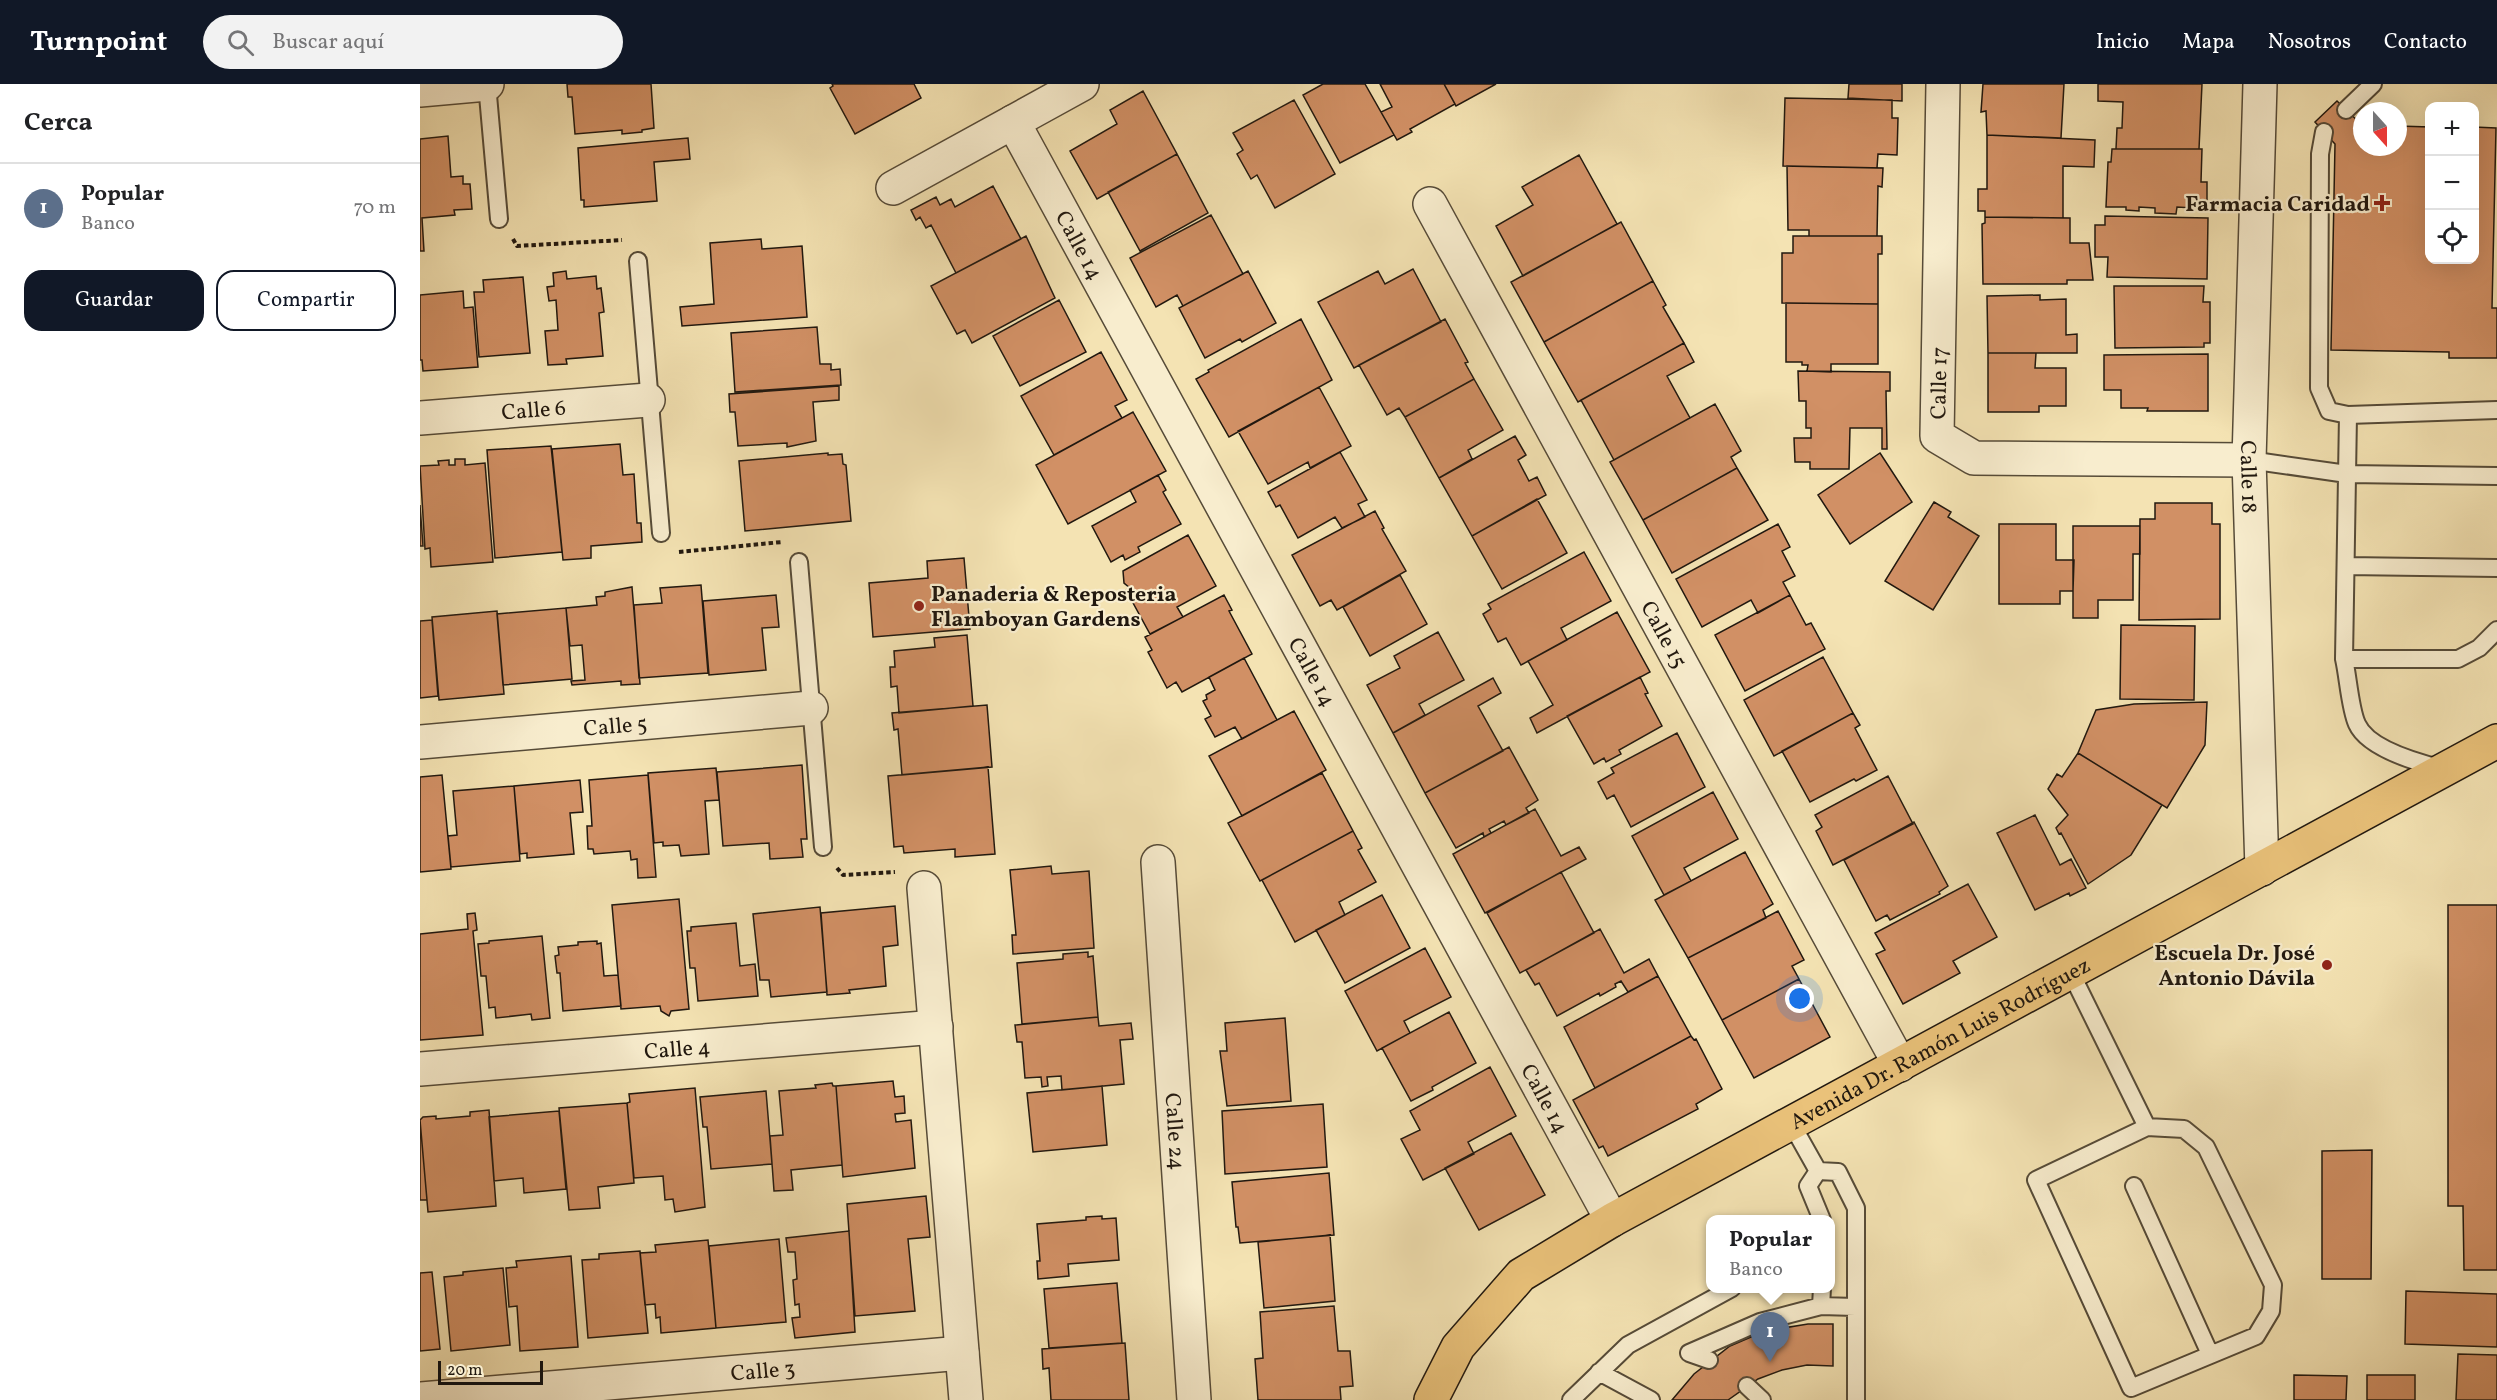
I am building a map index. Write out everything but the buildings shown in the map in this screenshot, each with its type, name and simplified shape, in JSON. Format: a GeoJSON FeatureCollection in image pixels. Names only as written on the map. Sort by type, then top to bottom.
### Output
{"type":"FeatureCollection","features":[{"type":"Feature","properties":{"kind":"main road","name":"Avenida Dr. Ramón Luis Rodríguez"},"geometry":{"type":"LineString","coordinates":[[1431,1400],[1458,1347],[1521,1275],[1612,1220],[2497,741]]}},
{"type":"Feature","properties":{"kind":"street"},"geometry":{"type":"LineString","coordinates":[[420,90],[487,84]]}},
{"type":"Feature","properties":{"kind":"street"},"geometry":{"type":"LineString","coordinates":[[893,188],[1082,84]]}},
{"type":"Feature","properties":{"kind":"street","name":"Calle 17"},"geometry":{"type":"LineString","coordinates":[[1942,84],[1937,435],[1974,458],[2249,460]]}},
{"type":"Feature","properties":{"kind":"street","name":"Calle 18"},"geometry":{"type":"LineString","coordinates":[[2260,84],[2249,460],[2262,868]]}},
{"type":"Feature","properties":{"kind":"street","name":"Calle 14"},"geometry":{"type":"LineString","coordinates":[[1013,122],[1612,1220]]}},
{"type":"Feature","properties":{"kind":"street","name":"Calle 15"},"geometry":{"type":"LineString","coordinates":[[1430,204],[1900,1065]]}},
{"type":"Feature","properties":{"kind":"street","name":"Calle 6"},"geometry":{"type":"LineString","coordinates":[[420,418],[648,400]]}},
{"type":"Feature","properties":{"kind":"street","name":"Calle 5"},"geometry":{"type":"LineString","coordinates":[[420,742],[811,708]]}},
{"type":"Feature","properties":{"kind":"street","name":"Calle 24"},"geometry":{"type":"LineString","coordinates":[[1158,862],[1194,1400]]}},
{"type":"Feature","properties":{"kind":"street"},"geometry":{"type":"LineString","coordinates":[[924,888],[966,1400]]}},
{"type":"Feature","properties":{"kind":"street","name":"Calle 4"},"geometry":{"type":"LineString","coordinates":[[420,1069],[936,1027]]}},
{"type":"Feature","properties":{"kind":"street","name":"Calle 3"},"geometry":{"type":"LineString","coordinates":[[420,1399],[962,1353]]}},
{"type":"Feature","properties":{"kind":"lane"},"geometry":{"type":"LineString","coordinates":[[487,84],[499,219]]}},
{"type":"Feature","properties":{"kind":"lane"},"geometry":{"type":"LineString","coordinates":[[2346,110],[2373,84]]}},
{"type":"Feature","properties":{"kind":"lane"},"geometry":{"type":"LineString","coordinates":[[2324,132],[2320,154],[2319,388],[2329,411],[2348,415],[2497,410]]}},
{"type":"Feature","properties":{"kind":"lane"},"geometry":{"type":"LineString","coordinates":[[638,261],[661,533]]}},
{"type":"Feature","properties":{"kind":"lane"},"geometry":{"type":"LineString","coordinates":[[2348,415],[2344,659],[2357,725],[2374,742],[2404,759],[2444,770]]}},
{"type":"Feature","properties":{"kind":"lane"},"geometry":{"type":"LineString","coordinates":[[2249,460],[2347,474],[2497,476]]}},
{"type":"Feature","properties":{"kind":"lane"},"geometry":{"type":"LineString","coordinates":[[799,562],[823,847]]}},
{"type":"Feature","properties":{"kind":"lane"},"geometry":{"type":"LineString","coordinates":[[2346,566],[2497,568]]}},
{"type":"Feature","properties":{"kind":"lane"},"geometry":{"type":"LineString","coordinates":[[2344,659],[2458,659],[2479,648],[2497,630]]}},
{"type":"Feature","properties":{"kind":"lane"},"geometry":{"type":"LineString","coordinates":[[2071,973],[2147,1126]]}},
{"type":"Feature","properties":{"kind":"lane"},"geometry":{"type":"LineString","coordinates":[[1791,1124],[1818,1171]]}},
{"type":"Feature","properties":{"kind":"lane"},"geometry":{"type":"LineString","coordinates":[[2147,1126],[2184,1129],[2206,1147],[2273,1285],[2271,1311],[2256,1336],[2131,1389],[2036,1180],[2147,1126]]}},
{"type":"Feature","properties":{"kind":"lane"},"geometry":{"type":"LineString","coordinates":[[1818,1171],[1808,1186],[1820,1215]]}},
{"type":"Feature","properties":{"kind":"lane"},"geometry":{"type":"LineString","coordinates":[[1818,1171],[1838,1172],[1856,1208],[1856,1400]]}},
{"type":"Feature","properties":{"kind":"lane"},"geometry":{"type":"LineString","coordinates":[[2134,1186],[2210,1354]]}},
{"type":"Feature","properties":{"kind":"lane"},"geometry":{"type":"LineString","coordinates":[[1571,1400],[1628,1345],[1723,1293]]}},
{"type":"Feature","properties":{"kind":"lane"},"geometry":{"type":"LineString","coordinates":[[1821,1306],[1822,1293]]}},
{"type":"Feature","properties":{"kind":"lane"},"geometry":{"type":"LineString","coordinates":[[1709,1360],[1689,1353],[1760,1322],[1821,1306],[1855,1307]]}},
{"type":"Feature","properties":{"kind":"lane"},"geometry":{"type":"LineString","coordinates":[[1599,1372],[1651,1400]]}},
{"type":"Feature","properties":{"kind":"lane"},"geometry":{"type":"LineString","coordinates":[[1747,1386],[1762,1400]]}},
{"type":"Feature","properties":{"kind":"path"},"geometry":{"type":"LineString","coordinates":[[499,219],[517,246],[623,240],[638,261]]}},
{"type":"Feature","properties":{"kind":"path"},"geometry":{"type":"LineString","coordinates":[[661,533],[677,552],[788,542],[799,562]]}},
{"type":"Feature","properties":{"kind":"path"},"geometry":{"type":"LineString","coordinates":[[823,847],[843,875],[916,871],[924,888]]}},
{"type":"Feature","properties":{"kind":"place","name":"Farmacia Caridad"},"geometry":{"type":"Point","coordinates":[2382,203]}},
{"type":"Feature","properties":{"kind":"place","name":"Panaderia & Reposteria Flamboyan Gardens"},"geometry":{"type":"Point","coordinates":[919,606]}},
{"type":"Feature","properties":{"kind":"place","name":"Escuela Dr. José Antonio Dávila"},"geometry":{"type":"Point","coordinates":[2327,965]}},
{"type":"Feature","properties":{"kind":"place","name":"Popular"},"geometry":{"type":"Point","coordinates":[1770,1362]}}]}
